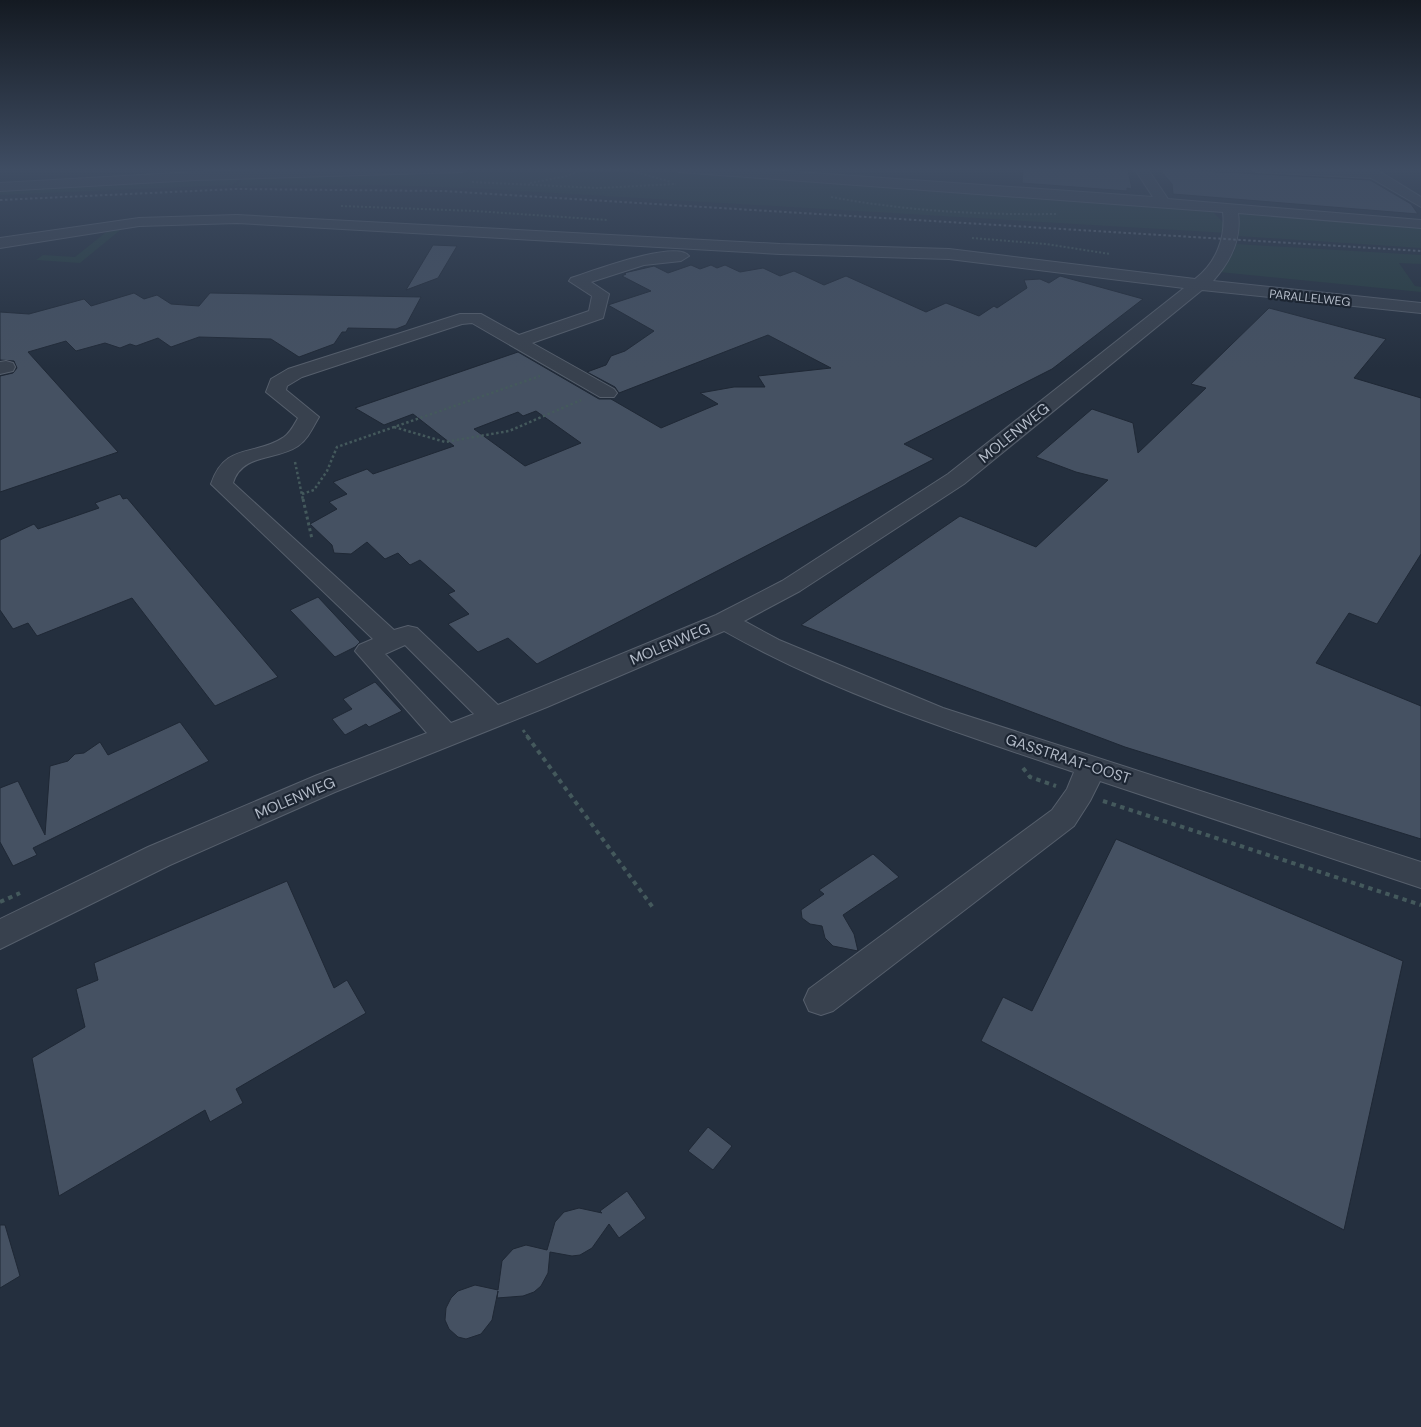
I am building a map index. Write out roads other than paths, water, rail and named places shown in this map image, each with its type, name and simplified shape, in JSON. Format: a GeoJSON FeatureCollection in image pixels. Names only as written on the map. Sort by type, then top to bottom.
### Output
{"type":"FeatureCollection","features":[{"type":"Feature","properties":{"kind":"street"},"geometry":{"type":"LineString","coordinates":[[0,242],[54,235]]}},
{"type":"Feature","properties":{"kind":"street"},"geometry":{"type":"LineString","coordinates":[[486,235],[939,254],[1203,282]]}},
{"type":"Feature","properties":{"kind":"street","name":"MOLENWEG"},"geometry":{"type":"LineString","coordinates":[[0,934],[159,856],[325,784],[501,714],[725,621],[791,586],[956,479],[1203,282],[1222,260],[1231,235]]}},
{"type":"Feature","properties":{"kind":"street"},"geometry":{"type":"LineString","coordinates":[[517,342],[597,314],[601,294],[577,281],[658,257],[691,256],[768,260],[917,262]]}},
{"type":"Feature","properties":{"kind":"street","name":"PARALLELWEG"},"geometry":{"type":"LineString","coordinates":[[1203,282],[1421,299]]}},
{"type":"Feature","properties":{"kind":"street","name":"PARALLELWEG"},"geometry":{"type":"LineString","coordinates":[[1203,282],[1421,308]]}},
{"type":"Feature","properties":{"kind":"street"},"geometry":{"type":"LineString","coordinates":[[391,642],[222,484],[224,472],[233,461],[290,442],[309,417],[276,392],[278,383],[295,373],[460,319],[475,318],[605,392]]}},
{"type":"Feature","properties":{"kind":"street","name":"GASSTRAAT-OOST"},"geometry":{"type":"LineString","coordinates":[[725,621],[770,646],[908,704],[998,736],[1086,780],[1421,875]]}},
{"type":"Feature","properties":{"kind":"street"},"geometry":{"type":"LineString","coordinates":[[446,736],[368,651],[408,634],[454,677],[501,714]]}},
{"type":"Feature","properties":{"kind":"street"},"geometry":{"type":"LineString","coordinates":[[821,1000],[1063,818],[1086,780]]}},
{"type":"Feature","properties":{"kind":"railway"},"geometry":{"type":"LineString","coordinates":[[1154,235],[1421,251]]}}]}
